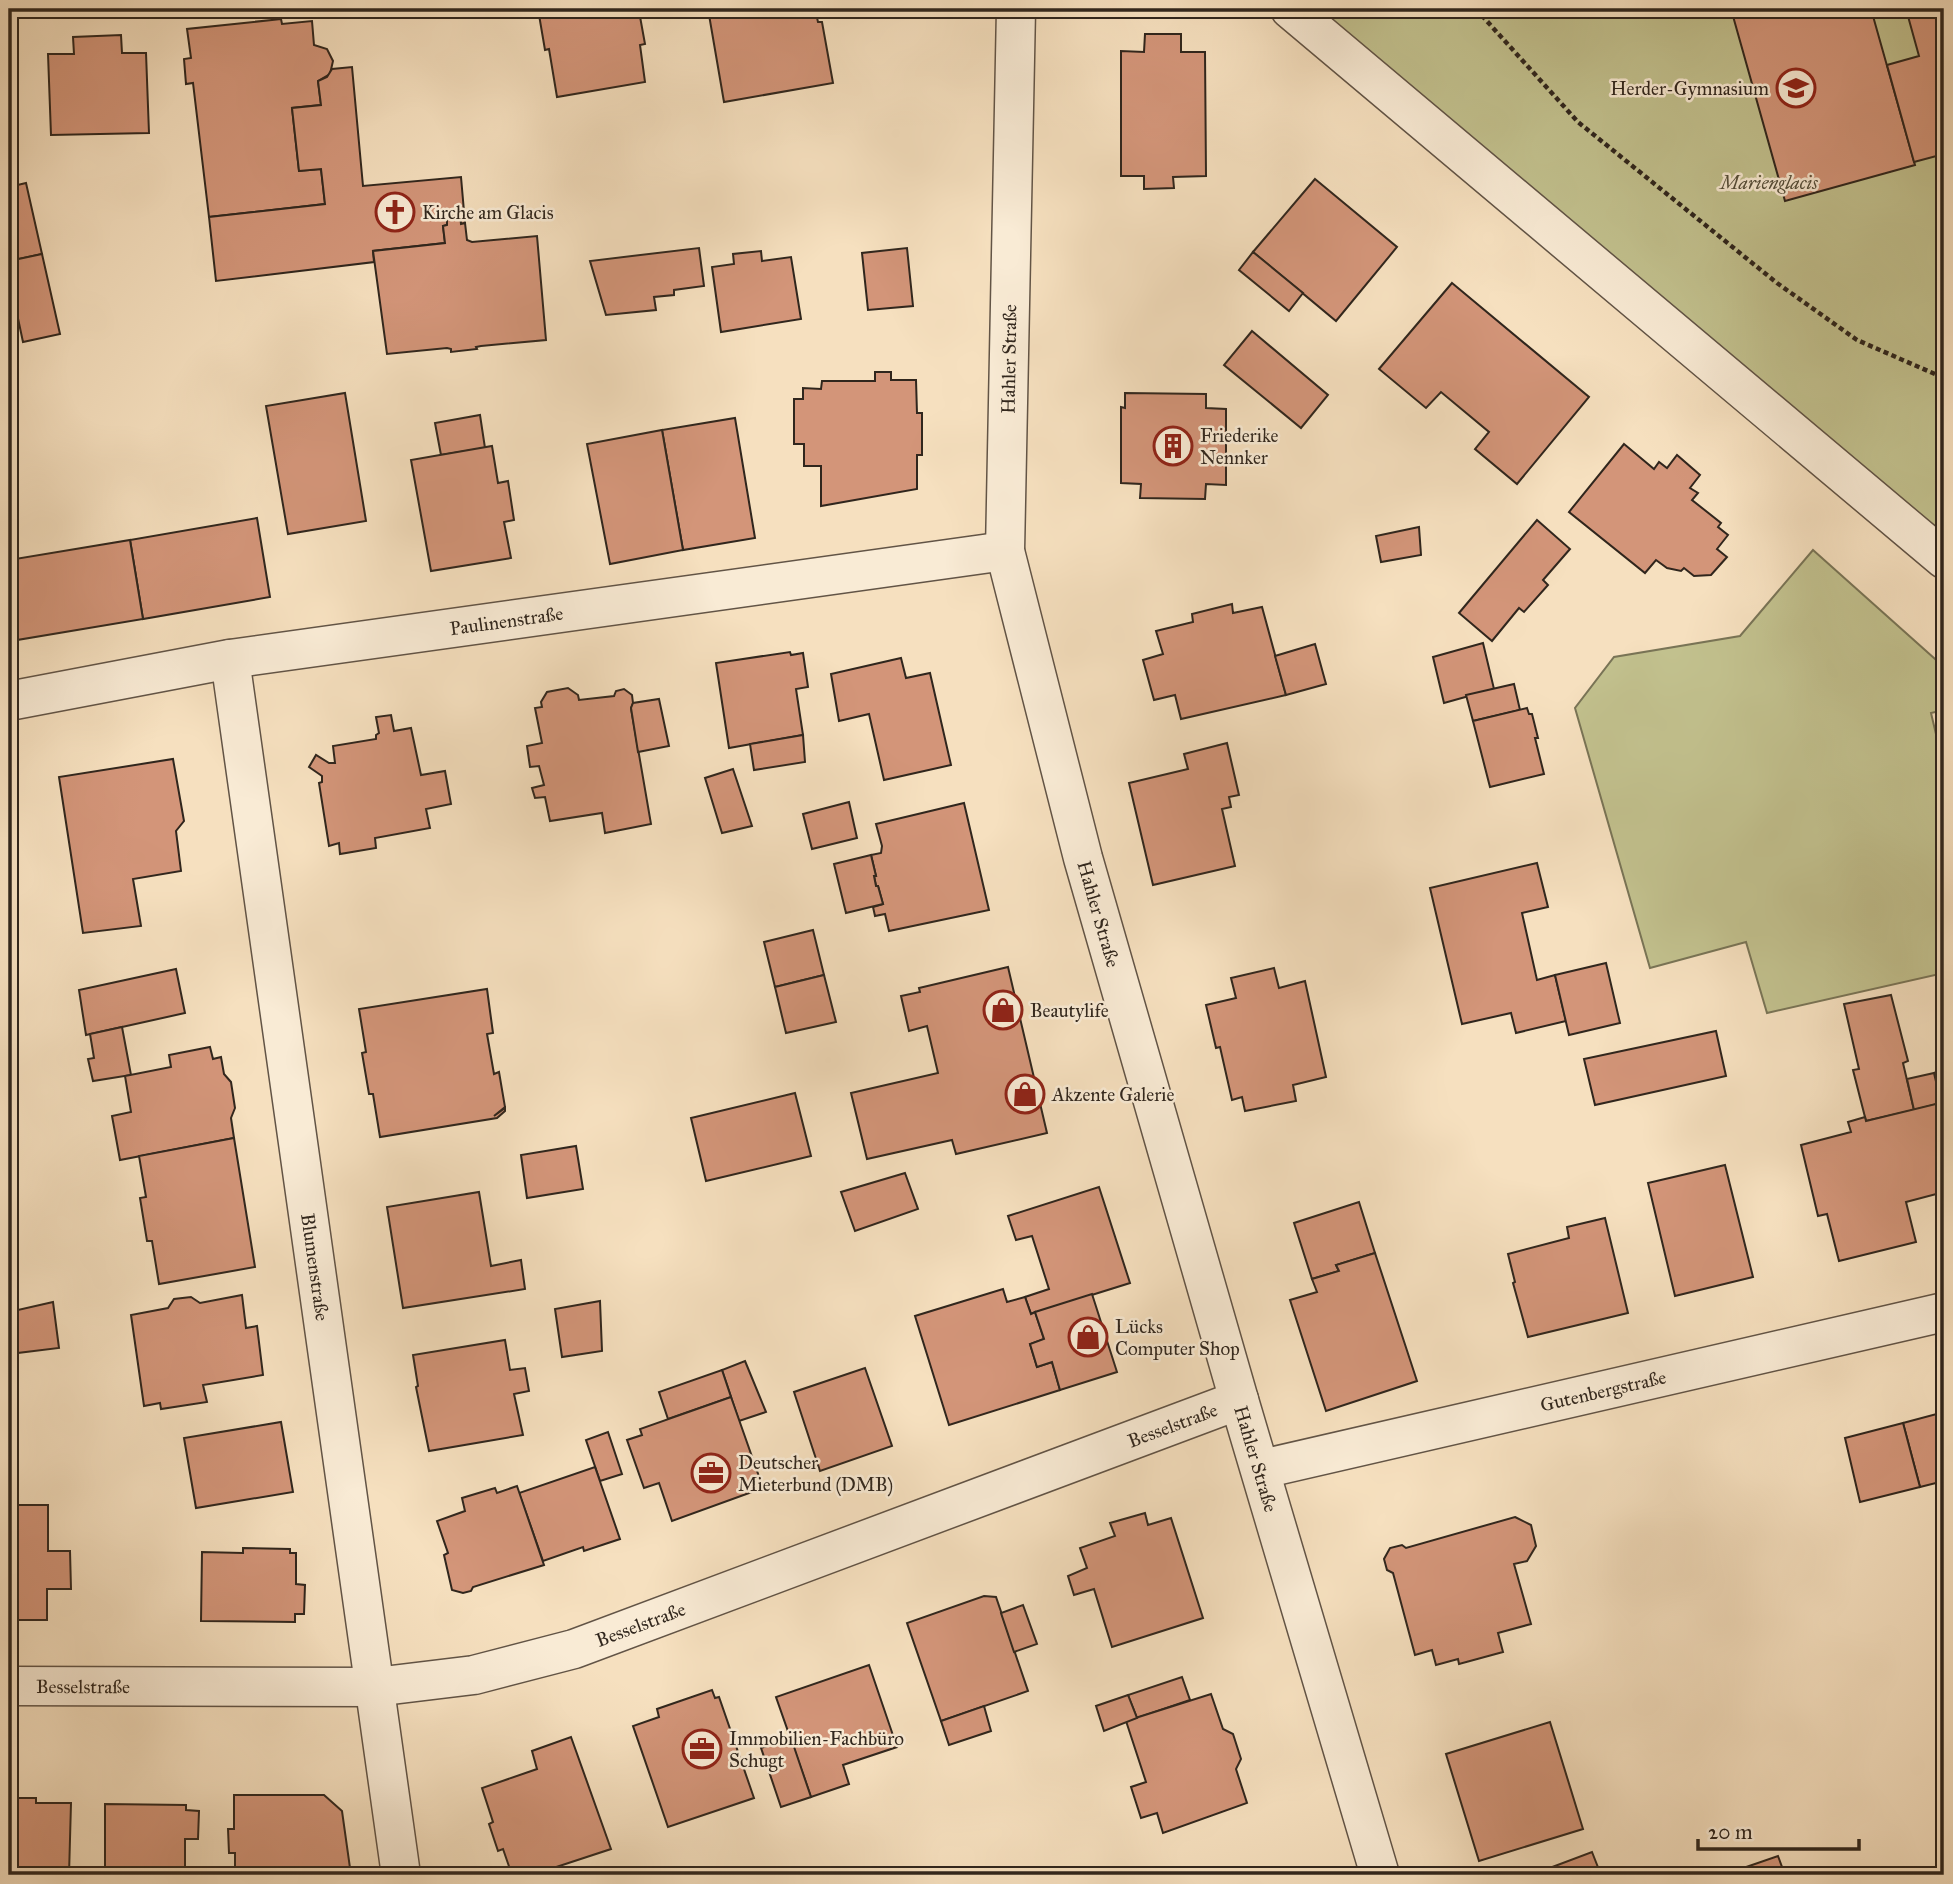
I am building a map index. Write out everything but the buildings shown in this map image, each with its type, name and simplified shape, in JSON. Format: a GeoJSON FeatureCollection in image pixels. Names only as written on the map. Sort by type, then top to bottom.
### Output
{"type":"FeatureCollection","features":[{"type":"Feature","properties":{"kind":"street","name":"Hahler Straße"},"geometry":{"type":"LineString","coordinates":[[1016,9],[1005,551],[1083,858],[1380,1875]]}},
{"type":"Feature","properties":{"kind":"street"},"geometry":{"type":"LineString","coordinates":[[1290,9],[1944,559]]}},
{"type":"Feature","properties":{"kind":"street","name":"Paulinenstraße"},"geometry":{"type":"LineString","coordinates":[[9,701],[230,659],[1005,551]]}},
{"type":"Feature","properties":{"kind":"street","name":"Blumenstraße"},"geometry":{"type":"LineString","coordinates":[[230,659],[401,1875]]}},
{"type":"Feature","properties":{"kind":"street","name":"Gutenbergstraße"},"geometry":{"type":"LineString","coordinates":[[1262,1469],[1944,1312]]}},
{"type":"Feature","properties":{"kind":"street","name":"Besselstraße"},"geometry":{"type":"LineString","coordinates":[[9,1686],[375,1687],[474,1675],[574,1649],[1240,1400]]}},
{"type":"Feature","properties":{"kind":"path"},"geometry":{"type":"LineString","coordinates":[[1476,9],[1578,122],[1777,283],[1857,340],[1944,378]]}},
{"type":"Feature","properties":{"kind":"green space","name":"Marienglacis"},"geometry":{"type":"Polygon","coordinates":[[[1317,9],[1944,9],[1944,573],[1317,9]]]}},
{"type":"Feature","properties":{"kind":"green space"},"geometry":{"type":"Polygon","coordinates":[[[1813,550],[1944,667],[1944,710],[1931,713],[1944,768],[1944,973],[1767,1013],[1746,942],[1650,968],[1575,708],[1614,657],[1740,636],[1813,550]]]}},
{"type":"Feature","properties":{"kind":"place","name":"Herder-Gymnasium"},"geometry":{"type":"Point","coordinates":[1796,88]}},
{"type":"Feature","properties":{"kind":"place","name":"Kirche am Glacis"},"geometry":{"type":"Point","coordinates":[395,212]}},
{"type":"Feature","properties":{"kind":"place","name":"Friederike Nennker"},"geometry":{"type":"Point","coordinates":[1173,446]}},
{"type":"Feature","properties":{"kind":"place","name":"Beautylife"},"geometry":{"type":"Point","coordinates":[1003,1010]}},
{"type":"Feature","properties":{"kind":"place","name":"Akzente Galerie"},"geometry":{"type":"Point","coordinates":[1025,1094]}},
{"type":"Feature","properties":{"kind":"place","name":"Lücks Computer Shop"},"geometry":{"type":"Point","coordinates":[1088,1337]}},
{"type":"Feature","properties":{"kind":"place","name":"Deutscher Mieterbund (DMB)"},"geometry":{"type":"Point","coordinates":[711,1473]}},
{"type":"Feature","properties":{"kind":"place","name":"Immobilien-Fachbüro Schugt"},"geometry":{"type":"Point","coordinates":[702,1749]}}]}
